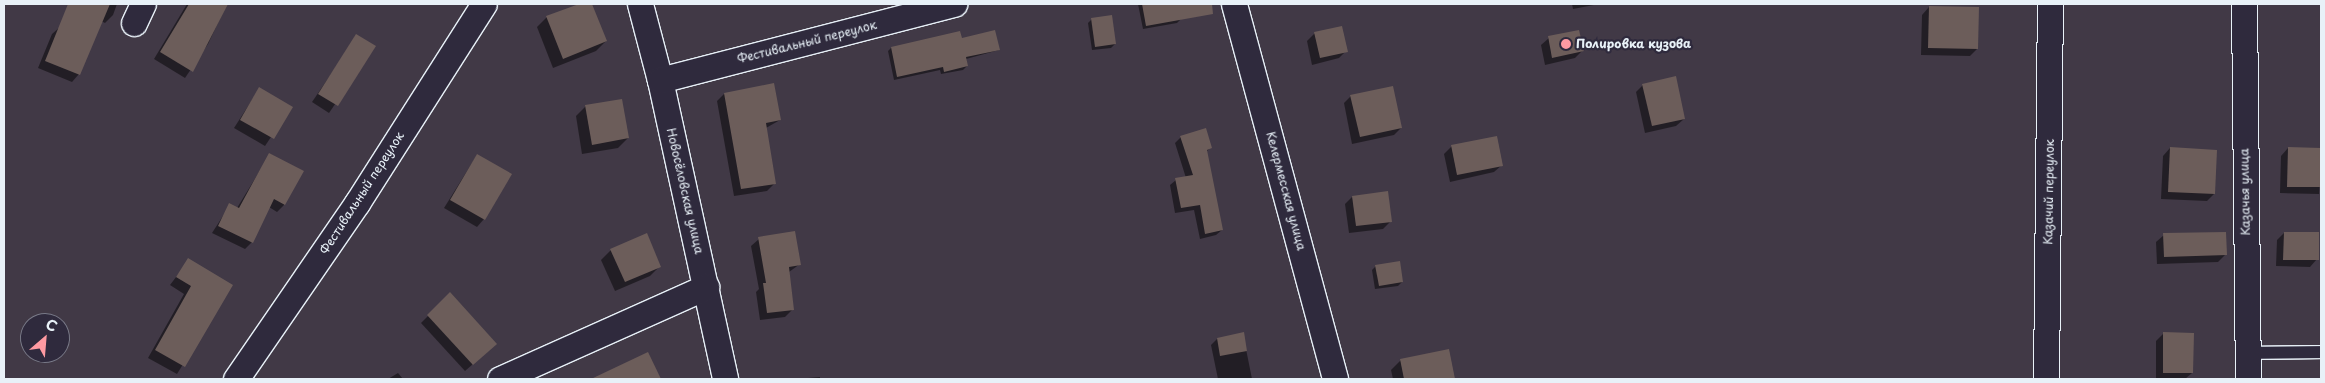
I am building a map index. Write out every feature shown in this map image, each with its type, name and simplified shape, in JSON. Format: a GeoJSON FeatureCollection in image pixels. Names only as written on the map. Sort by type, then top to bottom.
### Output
{"type":"FeatureCollection","features":[{"type":"Feature","properties":{"kind":"street","name":"Фестивальный переулок"},"geometry":{"type":"LineString","coordinates":[[236,379],[357,202],[484,4]]}},
{"type":"Feature","properties":{"kind":"street","name":"Новосёловская улица"},"geometry":{"type":"LineString","coordinates":[[640,4],[660,80],[725,379]]}},
{"type":"Feature","properties":{"kind":"street","name":"Фестивальный переулок"},"geometry":{"type":"LineString","coordinates":[[660,80],[954,4]]}},
{"type":"Feature","properties":{"kind":"street","name":"Келермесская улица"},"geometry":{"type":"LineString","coordinates":[[1234,4],[1335,379]]}},
{"type":"Feature","properties":{"kind":"street","name":"Казачий переулок"},"geometry":{"type":"LineString","coordinates":[[2046,379],[2050,4]]}},
{"type":"Feature","properties":{"kind":"street","name":"Казачья улица"},"geometry":{"type":"LineString","coordinates":[[2244,4],[2248,379]]}},
{"type":"Feature","properties":{"kind":"street"},"geometry":{"type":"LineString","coordinates":[[500,379],[706,287]]}},
{"type":"Feature","properties":{"kind":"lane"},"geometry":{"type":"LineString","coordinates":[[2247,353],[2321,352]]}},
{"type":"Feature","properties":{"kind":"building"},"geometry":{"type":"Polygon","coordinates":[[[68,4],[110,4],[80,75],[45,61],[68,4]]]}},
{"type":"Feature","properties":{"kind":"building"},"geometry":{"type":"Polygon","coordinates":[[[189,4],[228,4],[193,72],[160,52],[189,4]]]}},
{"type":"Feature","properties":{"kind":"building"},"geometry":{"type":"Polygon","coordinates":[[[579,4],[592,4],[607,41],[563,59],[546,16],[579,4]]]}},
{"type":"Feature","properties":{"kind":"building"},"geometry":{"type":"Polygon","coordinates":[[[1142,4],[1212,4],[1213,14],[1146,26],[1142,4]]]}},
{"type":"Feature","properties":{"kind":"building"},"geometry":{"type":"Polygon","coordinates":[[[1929,6],[1979,7],[1978,49],[1928,48],[1929,6]]]}},
{"type":"Feature","properties":{"kind":"building"},"geometry":{"type":"Polygon","coordinates":[[[1112,15],[1116,44],[1095,47],[1091,18],[1112,15]]]}},
{"type":"Feature","properties":{"kind":"building"},"geometry":{"type":"Polygon","coordinates":[[[1342,26],[1348,52],[1320,58],[1314,32],[1342,26]]]}},
{"type":"Feature","properties":{"kind":"building"},"geometry":{"type":"Polygon","coordinates":[[[995,30],[1000,50],[966,57],[968,66],[944,72],[943,67],[897,77],[891,47],[960,31],[962,38],[995,30]]]}},
{"type":"Feature","properties":{"kind":"building","name":"Полировка кузова"},"geometry":{"type":"Polygon","coordinates":[[[1579,30],[1584,51],[1552,58],[1548,36],[1579,30]]]}},
{"type":"Feature","properties":{"kind":"building"},"geometry":{"type":"Polygon","coordinates":[[[356,34],[376,46],[338,106],[318,94],[356,34]]]}},
{"type":"Feature","properties":{"kind":"building"},"geometry":{"type":"Polygon","coordinates":[[[1676,76],[1685,119],[1652,126],[1642,84],[1676,76]]]}},
{"type":"Feature","properties":{"kind":"building"},"geometry":{"type":"Polygon","coordinates":[[[774,83],[781,120],[766,123],[776,184],[741,189],[724,93],[774,83]]]}},
{"type":"Feature","properties":{"kind":"building"},"geometry":{"type":"Polygon","coordinates":[[[1393,86],[1402,128],[1360,137],[1350,95],[1393,86]]]}},
{"type":"Feature","properties":{"kind":"building"},"geometry":{"type":"Polygon","coordinates":[[[259,87],[293,107],[274,139],[240,120],[259,87]]]}},
{"type":"Feature","properties":{"kind":"building"},"geometry":{"type":"Polygon","coordinates":[[[622,99],[629,138],[592,145],[585,105],[622,99]]]}},
{"type":"Feature","properties":{"kind":"building"},"geometry":{"type":"Polygon","coordinates":[[[1206,128],[1212,148],[1207,150],[1223,230],[1205,234],[1200,205],[1181,208],[1175,178],[1193,175],[1180,136],[1206,128]]]}},
{"type":"Feature","properties":{"kind":"building"},"geometry":{"type":"Polygon","coordinates":[[[1497,136],[1503,166],[1457,175],[1451,145],[1497,136]]]}},
{"type":"Feature","properties":{"kind":"building"},"geometry":{"type":"Polygon","coordinates":[[[2170,147],[2217,150],[2215,194],[2168,192],[2170,147]]]}},
{"type":"Feature","properties":{"kind":"building"},"geometry":{"type":"Polygon","coordinates":[[[2288,147],[2321,148],[2321,187],[2287,187],[2288,147]]]}},
{"type":"Feature","properties":{"kind":"building"},"geometry":{"type":"Polygon","coordinates":[[[269,153],[304,171],[285,205],[274,199],[253,243],[218,226],[229,203],[239,208],[269,153]]]}},
{"type":"Feature","properties":{"kind":"building"},"geometry":{"type":"Polygon","coordinates":[[[477,154],[512,174],[485,220],[450,200],[477,154]]]}},
{"type":"Feature","properties":{"kind":"building"},"geometry":{"type":"Polygon","coordinates":[[[1388,191],[1392,222],[1356,226],[1352,196],[1388,191]]]}},
{"type":"Feature","properties":{"kind":"building"},"geometry":{"type":"Polygon","coordinates":[[[795,231],[801,265],[789,267],[794,310],[767,313],[763,283],[766,283],[758,237],[795,231]]]}},
{"type":"Feature","properties":{"kind":"building"},"geometry":{"type":"Polygon","coordinates":[[[2226,232],[2227,255],[2164,257],[2163,233],[2226,232]]]}},
{"type":"Feature","properties":{"kind":"building"},"geometry":{"type":"Polygon","coordinates":[[[2284,232],[2319,232],[2319,260],[2283,260],[2284,232]]]}},
{"type":"Feature","properties":{"kind":"building"},"geometry":{"type":"Polygon","coordinates":[[[647,233],[661,267],[625,282],[610,249],[647,233]]]}},
{"type":"Feature","properties":{"kind":"building"},"geometry":{"type":"Polygon","coordinates":[[[188,258],[233,285],[185,367],[155,350],[191,286],[176,277],[188,258]]]}},
{"type":"Feature","properties":{"kind":"building"},"geometry":{"type":"Polygon","coordinates":[[[1400,261],[1403,282],[1379,286],[1375,265],[1400,261]]]}},
{"type":"Feature","properties":{"kind":"building"},"geometry":{"type":"Polygon","coordinates":[[[450,292],[497,344],[473,365],[427,315],[450,292]]]}},
{"type":"Feature","properties":{"kind":"building"},"geometry":{"type":"Polygon","coordinates":[[[1244,332],[1247,351],[1220,356],[1217,338],[1244,332]]]}},
{"type":"Feature","properties":{"kind":"building"},"geometry":{"type":"Polygon","coordinates":[[[2163,332],[2194,333],[2193,373],[2163,373],[2163,332]]]}},
{"type":"Feature","properties":{"kind":"building"},"geometry":{"type":"Polygon","coordinates":[[[1449,349],[1455,379],[1404,379],[1400,359],[1449,349]]]}},
{"type":"Feature","properties":{"kind":"building"},"geometry":{"type":"Polygon","coordinates":[[[648,352],[661,379],[591,379],[648,352]]]}},
{"type":"Feature","properties":{"kind":"place","name":"Полировка кузова"},"geometry":{"type":"Point","coordinates":[1566,44]}}]}
